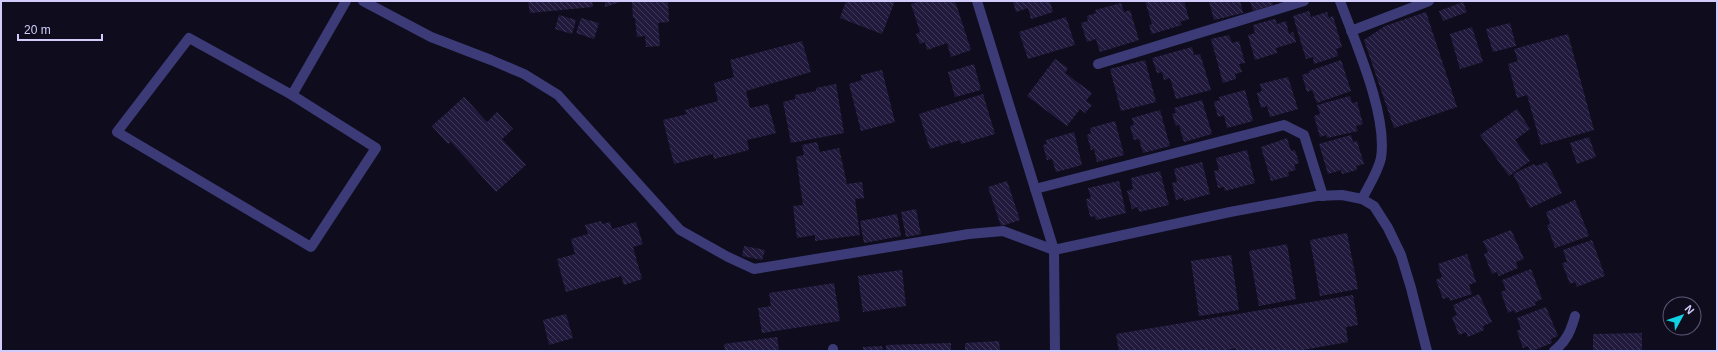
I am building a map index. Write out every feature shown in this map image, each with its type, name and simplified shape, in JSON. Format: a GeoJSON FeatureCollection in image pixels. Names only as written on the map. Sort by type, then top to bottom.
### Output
{"type":"FeatureCollection","features":[{"type":"Feature","properties":{"kind":"street"},"geometry":{"type":"LineString","coordinates":[[292,95],[346,1]]}},
{"type":"Feature","properties":{"kind":"street"},"geometry":{"type":"LineString","coordinates":[[363,1],[431,37],[524,74],[558,95],[680,230],[728,257],[754,268],[969,234],[1003,231],[1054,250],[1230,212],[1323,196],[1342,195],[1362,199],[1374,206],[1388,228],[1401,255],[1427,351]]}},
{"type":"Feature","properties":{"kind":"street"},"geometry":{"type":"LineString","coordinates":[[977,1],[1054,250],[1055,351]]}},
{"type":"Feature","properties":{"kind":"street"},"geometry":{"type":"LineString","coordinates":[[1098,64],[1304,1]]}},
{"type":"Feature","properties":{"kind":"street"},"geometry":{"type":"LineString","coordinates":[[1340,1],[1366,70],[1378,116],[1382,142],[1380,158],[1372,181],[1362,199]]}},
{"type":"Feature","properties":{"kind":"street"},"geometry":{"type":"LineString","coordinates":[[1351,31],[1429,1]]}},
{"type":"Feature","properties":{"kind":"street"},"geometry":{"type":"LineString","coordinates":[[189,38],[292,95],[376,148],[311,247],[117,132],[189,38]]}},
{"type":"Feature","properties":{"kind":"street"},"geometry":{"type":"LineString","coordinates":[[1035,189],[1284,125],[1304,134],[1323,196]]}},
{"type":"Feature","properties":{"kind":"street"},"geometry":{"type":"LineString","coordinates":[[1554,351],[1561,346],[1569,335],[1575,316]]}},
{"type":"Feature","properties":{"kind":"building"},"geometry":{"type":"Polygon","coordinates":[[[528,1],[592,1],[593,7],[530,13],[528,1]]]}},
{"type":"Feature","properties":{"kind":"building"},"geometry":{"type":"Polygon","coordinates":[[[605,1],[623,1],[605,7],[605,1]]]}},
{"type":"Feature","properties":{"kind":"building"},"geometry":{"type":"Polygon","coordinates":[[[632,1],[668,1],[669,22],[658,23],[660,46],[646,47],[645,36],[637,37],[635,18],[633,18],[632,1]]]}},
{"type":"Feature","properties":{"kind":"building"},"geometry":{"type":"Polygon","coordinates":[[[846,1],[895,1],[882,34],[840,18],[846,1]]]}},
{"type":"Feature","properties":{"kind":"building"},"geometry":{"type":"Polygon","coordinates":[[[920,1],[955,1],[971,50],[951,57],[947,43],[927,50],[925,42],[920,44],[916,34],[920,32],[911,4],[920,1]]]}},
{"type":"Feature","properties":{"kind":"building"},"geometry":{"type":"Polygon","coordinates":[[[1013,1],[1050,1],[1053,12],[1031,19],[1028,8],[1016,12],[1013,1]]]}},
{"type":"Feature","properties":{"kind":"building"},"geometry":{"type":"Polygon","coordinates":[[[1145,1],[1184,1],[1189,19],[1180,22],[1182,25],[1152,34],[1149,25],[1152,24],[1145,1]]]}},
{"type":"Feature","properties":{"kind":"building"},"geometry":{"type":"Polygon","coordinates":[[[1209,1],[1240,1],[1243,13],[1214,20],[1209,1]]]}},
{"type":"Feature","properties":{"kind":"building"},"geometry":{"type":"Polygon","coordinates":[[[1250,1],[1272,1],[1273,5],[1253,11],[1250,1]]]}},
{"type":"Feature","properties":{"kind":"building"},"geometry":{"type":"Polygon","coordinates":[[[1463,2],[1467,12],[1443,21],[1439,11],[1463,2]]]}},
{"type":"Feature","properties":{"kind":"building"},"geometry":{"type":"Polygon","coordinates":[[[1121,3],[1124,12],[1130,10],[1139,40],[1100,52],[1096,39],[1087,42],[1081,23],[1088,21],[1087,16],[1096,13],[1095,10],[1121,3]]]}},
{"type":"Feature","properties":{"kind":"building"},"geometry":{"type":"Polygon","coordinates":[[[1309,11],[1311,17],[1327,12],[1329,18],[1333,16],[1342,47],[1336,49],[1338,56],[1314,64],[1313,57],[1306,59],[1293,16],[1309,11]]]}},
{"type":"Feature","properties":{"kind":"building"},"geometry":{"type":"Polygon","coordinates":[[[1426,12],[1457,107],[1394,128],[1364,40],[1385,26],[1426,12]]]}},
{"type":"Feature","properties":{"kind":"building"},"geometry":{"type":"Polygon","coordinates":[[[559,15],[576,20],[572,34],[555,29],[559,15]]]}},
{"type":"Feature","properties":{"kind":"building"},"geometry":{"type":"Polygon","coordinates":[[[1066,17],[1075,45],[1028,59],[1019,32],[1066,17]]]}},
{"type":"Feature","properties":{"kind":"building"},"geometry":{"type":"Polygon","coordinates":[[[581,18],[599,23],[594,39],[576,33],[581,18]]]}},
{"type":"Feature","properties":{"kind":"building"},"geometry":{"type":"Polygon","coordinates":[[[1275,19],[1277,24],[1286,21],[1289,34],[1293,32],[1296,42],[1276,48],[1277,53],[1255,60],[1248,35],[1255,33],[1253,25],[1275,19]]]}},
{"type":"Feature","properties":{"kind":"building"},"geometry":{"type":"Polygon","coordinates":[[[1510,23],[1516,46],[1493,52],[1486,29],[1510,23]]]}},
{"type":"Feature","properties":{"kind":"building"},"geometry":{"type":"Polygon","coordinates":[[[1472,27],[1483,62],[1460,69],[1450,34],[1472,27]]]}},
{"type":"Feature","properties":{"kind":"building"},"geometry":{"type":"Polygon","coordinates":[[[1568,34],[1594,130],[1541,145],[1527,95],[1517,98],[1508,64],[1518,61],[1514,49],[1568,34]]]}},
{"type":"Feature","properties":{"kind":"building"},"geometry":{"type":"Polygon","coordinates":[[[1229,35],[1232,43],[1239,41],[1245,63],[1239,64],[1242,72],[1235,74],[1236,79],[1223,83],[1211,39],[1229,35]]]}},
{"type":"Feature","properties":{"kind":"building"},"geometry":{"type":"Polygon","coordinates":[[[802,41],[811,72],[746,91],[750,108],[768,104],[776,133],[747,140],[749,150],[714,159],[713,154],[674,164],[663,120],[687,114],[685,110],[718,101],[714,83],[734,77],[730,60],[802,41]]]}},
{"type":"Feature","properties":{"kind":"building"},"geometry":{"type":"Polygon","coordinates":[[[1192,47],[1194,55],[1200,54],[1211,90],[1176,99],[1170,78],[1164,80],[1162,72],[1157,73],[1152,58],[1192,47]]]}},
{"type":"Feature","properties":{"kind":"building"},"geometry":{"type":"Polygon","coordinates":[[[1055,59],[1068,68],[1065,73],[1092,93],[1086,101],[1092,105],[1085,113],[1080,109],[1067,126],[1027,96],[1055,59]]]}},
{"type":"Feature","properties":{"kind":"building"},"geometry":{"type":"Polygon","coordinates":[[[1145,60],[1156,102],[1121,111],[1110,69],[1145,60]]]}},
{"type":"Feature","properties":{"kind":"building"},"geometry":{"type":"Polygon","coordinates":[[[1341,60],[1351,91],[1317,103],[1312,90],[1307,92],[1302,75],[1309,73],[1309,71],[1341,60]]]}},
{"type":"Feature","properties":{"kind":"building"},"geometry":{"type":"Polygon","coordinates":[[[974,64],[981,90],[955,97],[948,72],[974,64]]]}},
{"type":"Feature","properties":{"kind":"building"},"geometry":{"type":"Polygon","coordinates":[[[882,70],[895,122],[861,131],[849,84],[862,80],[861,75],[882,70]]]}},
{"type":"Feature","properties":{"kind":"building"},"geometry":{"type":"Polygon","coordinates":[[[1288,77],[1298,109],[1270,117],[1267,106],[1261,108],[1257,93],[1262,91],[1260,84],[1288,77]]]}},
{"type":"Feature","properties":{"kind":"building"},"geometry":{"type":"Polygon","coordinates":[[[836,84],[844,133],[791,143],[783,102],[795,99],[795,95],[816,91],[816,88],[836,84]]]}},
{"type":"Feature","properties":{"kind":"building"},"geometry":{"type":"Polygon","coordinates":[[[1245,90],[1253,121],[1227,128],[1224,115],[1218,117],[1214,102],[1220,100],[1219,97],[1245,90]]]}},
{"type":"Feature","properties":{"kind":"building"},"geometry":{"type":"Polygon","coordinates":[[[983,94],[995,134],[961,144],[960,140],[930,149],[919,114],[983,94]]]}},
{"type":"Feature","properties":{"kind":"building"},"geometry":{"type":"Polygon","coordinates":[[[1350,96],[1352,103],[1357,102],[1363,124],[1356,126],[1358,131],[1327,138],[1326,135],[1320,137],[1314,116],[1320,114],[1317,105],[1350,96]]]}},
{"type":"Feature","properties":{"kind":"building"},"geometry":{"type":"Polygon","coordinates":[[[464,97],[487,122],[497,112],[513,129],[502,139],[526,165],[496,192],[451,142],[448,144],[432,126],[464,97]]]}},
{"type":"Feature","properties":{"kind":"building"},"geometry":{"type":"Polygon","coordinates":[[[1202,100],[1212,134],[1184,142],[1179,125],[1176,126],[1172,114],[1176,113],[1174,108],[1202,100]]]}},
{"type":"Feature","properties":{"kind":"building"},"geometry":{"type":"Polygon","coordinates":[[[1517,109],[1530,129],[1515,140],[1530,161],[1509,176],[1480,135],[1517,109]]]}},
{"type":"Feature","properties":{"kind":"building"},"geometry":{"type":"Polygon","coordinates":[[[1160,110],[1170,146],[1143,153],[1139,139],[1134,140],[1130,126],[1134,125],[1132,118],[1160,110]]]}},
{"type":"Feature","properties":{"kind":"building"},"geometry":{"type":"Polygon","coordinates":[[[1115,121],[1124,155],[1097,162],[1094,149],[1091,150],[1087,135],[1091,133],[1090,128],[1115,121]]]}},
{"type":"Feature","properties":{"kind":"building"},"geometry":{"type":"Polygon","coordinates":[[[1074,132],[1082,165],[1056,172],[1052,159],[1047,160],[1043,145],[1047,144],[1046,140],[1074,132]]]}},
{"type":"Feature","properties":{"kind":"building"},"geometry":{"type":"Polygon","coordinates":[[[1351,135],[1353,142],[1357,141],[1364,164],[1356,166],[1357,170],[1342,174],[1341,170],[1328,174],[1319,144],[1351,135]]]}},
{"type":"Feature","properties":{"kind":"building"},"geometry":{"type":"Polygon","coordinates":[[[1589,137],[1596,157],[1577,164],[1570,143],[1589,137]]]}},
{"type":"Feature","properties":{"kind":"building"},"geometry":{"type":"Polygon","coordinates":[[[1287,138],[1291,151],[1295,150],[1299,163],[1294,165],[1296,170],[1288,172],[1289,176],[1271,181],[1261,147],[1287,138]]]}},
{"type":"Feature","properties":{"kind":"building"},"geometry":{"type":"Polygon","coordinates":[[[817,142],[820,152],[839,148],[847,184],[862,182],[864,198],[855,199],[860,235],[815,241],[815,235],[797,238],[793,206],[803,205],[796,157],[804,155],[802,145],[817,142]]]}},
{"type":"Feature","properties":{"kind":"building"},"geometry":{"type":"Polygon","coordinates":[[[1247,150],[1255,183],[1225,191],[1224,187],[1218,188],[1214,171],[1219,170],[1216,158],[1247,150]]]}},
{"type":"Feature","properties":{"kind":"building"},"geometry":{"type":"Polygon","coordinates":[[[1202,162],[1210,194],[1184,201],[1183,198],[1176,200],[1172,183],[1177,182],[1174,169],[1202,162]]]}},
{"type":"Feature","properties":{"kind":"building"},"geometry":{"type":"Polygon","coordinates":[[[1547,162],[1562,193],[1530,208],[1513,174],[1534,164],[1536,166],[1547,162]]]}},
{"type":"Feature","properties":{"kind":"building"},"geometry":{"type":"Polygon","coordinates":[[[1160,171],[1169,205],[1139,212],[1138,207],[1132,209],[1127,191],[1133,189],[1131,178],[1160,171]]]}},
{"type":"Feature","properties":{"kind":"building"},"geometry":{"type":"Polygon","coordinates":[[[1007,181],[1020,220],[1001,226],[988,187],[1007,181]]]}},
{"type":"Feature","properties":{"kind":"building"},"geometry":{"type":"Polygon","coordinates":[[[1119,181],[1126,213],[1096,220],[1095,216],[1090,217],[1086,199],[1091,198],[1088,188],[1119,181]]]}},
{"type":"Feature","properties":{"kind":"building"},"geometry":{"type":"Polygon","coordinates":[[[1575,200],[1589,236],[1555,248],[1547,225],[1550,224],[1546,212],[1575,200]]]}},
{"type":"Feature","properties":{"kind":"building"},"geometry":{"type":"Polygon","coordinates":[[[916,209],[921,234],[906,237],[901,212],[916,209]]]}},
{"type":"Feature","properties":{"kind":"building"},"geometry":{"type":"Polygon","coordinates":[[[897,214],[901,236],[864,243],[860,221],[897,214]]]}},
{"type":"Feature","properties":{"kind":"building"},"geometry":{"type":"Polygon","coordinates":[[[601,221],[602,224],[610,222],[612,229],[636,222],[643,244],[633,247],[642,279],[624,285],[621,276],[566,292],[557,259],[575,254],[571,239],[588,234],[585,225],[601,221]]]}},
{"type":"Feature","properties":{"kind":"building"},"geometry":{"type":"Polygon","coordinates":[[[1511,230],[1524,259],[1516,262],[1518,268],[1499,276],[1497,272],[1492,274],[1484,254],[1488,252],[1483,241],[1511,230]]]}},
{"type":"Feature","properties":{"kind":"building"},"geometry":{"type":"Polygon","coordinates":[[[1347,233],[1358,289],[1320,296],[1310,240],[1347,233]]]}},
{"type":"Feature","properties":{"kind":"building"},"geometry":{"type":"Polygon","coordinates":[[[1592,240],[1605,276],[1577,287],[1575,282],[1570,284],[1562,263],[1567,262],[1563,250],[1592,240]]]}},
{"type":"Feature","properties":{"kind":"building"},"geometry":{"type":"Polygon","coordinates":[[[1287,244],[1296,299],[1259,306],[1249,251],[1287,244]]]}},
{"type":"Feature","properties":{"kind":"building"},"geometry":{"type":"Polygon","coordinates":[[[744,246],[765,250],[762,260],[742,256],[744,246]]]}},
{"type":"Feature","properties":{"kind":"building"},"geometry":{"type":"Polygon","coordinates":[[[1467,254],[1476,282],[1469,285],[1472,294],[1450,301],[1449,297],[1443,299],[1436,280],[1442,277],[1438,264],[1467,254]]]}},
{"type":"Feature","properties":{"kind":"building"},"geometry":{"type":"Polygon","coordinates":[[[1231,255],[1239,310],[1199,316],[1191,261],[1231,255]]]}},
{"type":"Feature","properties":{"kind":"building"},"geometry":{"type":"Polygon","coordinates":[[[1531,269],[1542,299],[1535,302],[1536,305],[1515,313],[1514,310],[1508,313],[1501,292],[1506,290],[1502,280],[1531,269]]]}},
{"type":"Feature","properties":{"kind":"building"},"geometry":{"type":"Polygon","coordinates":[[[902,270],[906,306],[863,312],[858,276],[902,270]]]}},
{"type":"Feature","properties":{"kind":"building"},"geometry":{"type":"Polygon","coordinates":[[[834,283],[840,321],[762,333],[758,308],[771,306],[769,293],[834,283]]]}},
{"type":"Feature","properties":{"kind":"building"},"geometry":{"type":"Polygon","coordinates":[[[1479,294],[1492,322],[1483,326],[1484,330],[1468,337],[1466,332],[1459,335],[1452,317],[1457,315],[1453,305],[1479,294]]]}},
{"type":"Feature","properties":{"kind":"building"},"geometry":{"type":"Polygon","coordinates":[[[1353,295],[1358,325],[1346,327],[1348,342],[1297,351],[1236,351],[1236,348],[1223,351],[1119,351],[1116,334],[1353,295]]]}},
{"type":"Feature","properties":{"kind":"building"},"geometry":{"type":"Polygon","coordinates":[[[1546,307],[1558,336],[1551,339],[1552,343],[1532,351],[1530,351],[1528,346],[1523,348],[1517,331],[1521,329],[1517,318],[1546,307]]]}},
{"type":"Feature","properties":{"kind":"building"},"geometry":{"type":"Polygon","coordinates":[[[566,314],[573,338],[549,345],[543,320],[566,314]]]}},
{"type":"Feature","properties":{"kind":"building"},"geometry":{"type":"Polygon","coordinates":[[[1642,333],[1642,351],[1593,351],[1593,334],[1642,333]]]}},
{"type":"Feature","properties":{"kind":"building"},"geometry":{"type":"Polygon","coordinates":[[[777,337],[779,351],[725,351],[724,344],[777,337]]]}},
{"type":"Feature","properties":{"kind":"building"},"geometry":{"type":"Polygon","coordinates":[[[999,341],[1000,351],[965,351],[965,343],[999,341]]]}},
{"type":"Feature","properties":{"kind":"building"},"geometry":{"type":"Polygon","coordinates":[[[951,343],[951,351],[886,351],[886,345],[951,343]]]}},
{"type":"Feature","properties":{"kind":"building"},"geometry":{"type":"Polygon","coordinates":[[[882,346],[883,351],[863,351],[863,347],[882,346]]]}}]}
